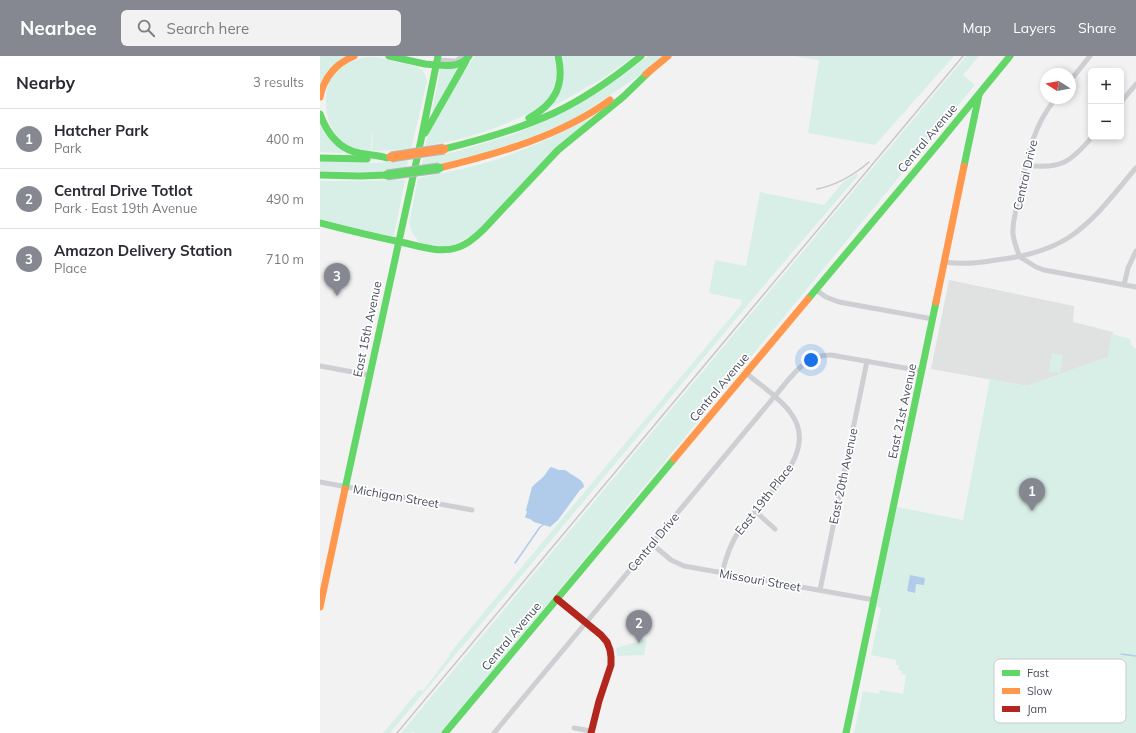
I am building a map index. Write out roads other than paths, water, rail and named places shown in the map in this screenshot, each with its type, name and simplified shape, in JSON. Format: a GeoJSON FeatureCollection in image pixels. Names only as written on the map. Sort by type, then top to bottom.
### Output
{"type":"FeatureCollection","features":[{"type":"Feature","properties":{"kind":"main road"},"geometry":{"type":"LineString","coordinates":[[320,97],[327,76],[341,62],[354,56]]}},
{"type":"Feature","properties":{"kind":"main road"},"geometry":{"type":"LineString","coordinates":[[389,56],[425,64],[437,60],[453,66],[459,65],[466,58]]}},
{"type":"Feature","properties":{"kind":"main road"},"geometry":{"type":"LineString","coordinates":[[499,134],[536,114],[547,107],[553,100],[558,91],[560,81],[561,70],[558,56]]}},
{"type":"Feature","properties":{"kind":"main road"},"geometry":{"type":"LineString","coordinates":[[320,158],[340,159],[389,157],[444,149],[499,134],[544,117],[576,101],[626,68],[641,56]]}},
{"type":"Feature","properties":{"kind":"main road"},"geometry":{"type":"LineString","coordinates":[[320,175],[387,175],[439,168],[476,160],[506,150],[543,136],[604,104],[668,56]]}},
{"type":"Feature","properties":{"kind":"main road","name":"Central Avenue"},"geometry":{"type":"LineString","coordinates":[[445,733],[980,94],[1010,56]]}},
{"type":"Feature","properties":{"kind":"main road"},"geometry":{"type":"LineString","coordinates":[[421,140],[466,58]]}},
{"type":"Feature","properties":{"kind":"main road","name":"East 15th Avenue"},"geometry":{"type":"LineString","coordinates":[[320,606],[437,60]]}},
{"type":"Feature","properties":{"kind":"main road"},"geometry":{"type":"LineString","coordinates":[[320,223],[356,233],[443,251],[453,250],[463,246],[472,240],[558,150],[623,97],[651,70]]}},
{"type":"Feature","properties":{"kind":"main road","name":"East 21st Avenue"},"geometry":{"type":"LineString","coordinates":[[846,733],[980,94]]}},
{"type":"Feature","properties":{"kind":"main road"},"geometry":{"type":"LineString","coordinates":[[320,114],[328,132],[342,147],[357,153],[389,157]]}},
{"type":"Feature","properties":{"kind":"main road"},"geometry":{"type":"LineString","coordinates":[[557,599],[605,639],[612,657],[610,669],[598,702],[591,732]]}},
{"type":"Feature","properties":{"kind":"street"},"geometry":{"type":"LineString","coordinates":[[1076,74],[1090,56]]}},
{"type":"Feature","properties":{"kind":"street"},"geometry":{"type":"LineString","coordinates":[[1124,98],[1136,84]]}},
{"type":"Feature","properties":{"kind":"street","name":"Central Drive"},"geometry":{"type":"LineString","coordinates":[[1020,257],[1013,229],[1026,165],[1035,133],[1046,111],[1051,104]]}},
{"type":"Feature","properties":{"kind":"street"},"geometry":{"type":"LineString","coordinates":[[1026,165],[1043,167],[1064,163],[1076,154],[1089,140]]}},
{"type":"Feature","properties":{"kind":"street"},"geometry":{"type":"LineString","coordinates":[[945,262],[967,264],[1020,257],[1050,247],[1064,240],[1090,220],[1136,168]]}},
{"type":"Feature","properties":{"kind":"street"},"geometry":{"type":"LineString","coordinates":[[1124,285],[1128,268],[1136,251]]}},
{"type":"Feature","properties":{"kind":"street"},"geometry":{"type":"LineString","coordinates":[[1020,257],[1044,270],[1136,287]]}},
{"type":"Feature","properties":{"kind":"street"},"geometry":{"type":"LineString","coordinates":[[816,290],[826,297],[839,302],[933,319]]}},
{"type":"Feature","properties":{"kind":"street","name":"Central Drive"},"geometry":{"type":"LineString","coordinates":[[494,733],[801,366],[807,361],[817,357],[831,355],[867,361]]}},
{"type":"Feature","properties":{"kind":"street"},"geometry":{"type":"LineString","coordinates":[[867,361],[922,371]]}},
{"type":"Feature","properties":{"kind":"street","name":"East 20th Avenue"},"geometry":{"type":"LineString","coordinates":[[820,590],[867,361]]}},
{"type":"Feature","properties":{"kind":"street"},"geometry":{"type":"LineString","coordinates":[[320,366],[369,375]]}},
{"type":"Feature","properties":{"kind":"street","name":"East 19th Place"},"geometry":{"type":"LineString","coordinates":[[722,573],[728,550],[733,540],[787,473],[795,459],[799,445],[799,432],[795,420],[786,407],[746,373]]}},
{"type":"Feature","properties":{"kind":"street","name":"Michigan Street"},"geometry":{"type":"LineString","coordinates":[[320,482],[472,510]]}},
{"type":"Feature","properties":{"kind":"street"},"geometry":{"type":"LineString","coordinates":[[755,511],[775,529]]}},
{"type":"Feature","properties":{"kind":"street","name":"Missouri Street"},"geometry":{"type":"LineString","coordinates":[[652,544],[671,560],[679,564],[874,600]]}},
{"type":"Feature","properties":{"kind":"street"},"geometry":{"type":"LineString","coordinates":[[574,728],[591,732]]}},
{"type":"Feature","properties":{"kind":"water"},"geometry":{"type":"Polygon","coordinates":[[[551,467],[567,471],[580,480],[584,487],[580,490],[558,520],[550,527],[534,522],[525,517],[532,487],[551,467]]]}},
{"type":"Feature","properties":{"kind":"water"},"geometry":{"type":"Polygon","coordinates":[[[910,575],[925,578],[924,585],[916,584],[915,593],[907,591],[910,575]]]}},
{"type":"Feature","properties":{"kind":"waterway"},"geometry":{"type":"LineString","coordinates":[[515,563],[540,527],[543,525]]}},
{"type":"Feature","properties":{"kind":"waterway"},"geometry":{"type":"LineString","coordinates":[[1121,654],[1136,656]]}},
{"type":"Feature","properties":{"kind":"railway"},"geometry":{"type":"LineString","coordinates":[[397,733],[963,56]]}},
{"type":"Feature","properties":{"kind":"railway"},"geometry":{"type":"LineString","coordinates":[[817,189],[845,179],[869,162]]}},
{"type":"Feature","properties":{"kind":"place","name":"Amazon Delivery Station"},"geometry":{"type":"Point","coordinates":[337,296]}},
{"type":"Feature","properties":{"kind":"place","name":"Hatcher Park"},"geometry":{"type":"Point","coordinates":[1032,511]}},
{"type":"Feature","properties":{"kind":"place","name":"Central Drive Totlot"},"geometry":{"type":"Point","coordinates":[639,643]}}]}
